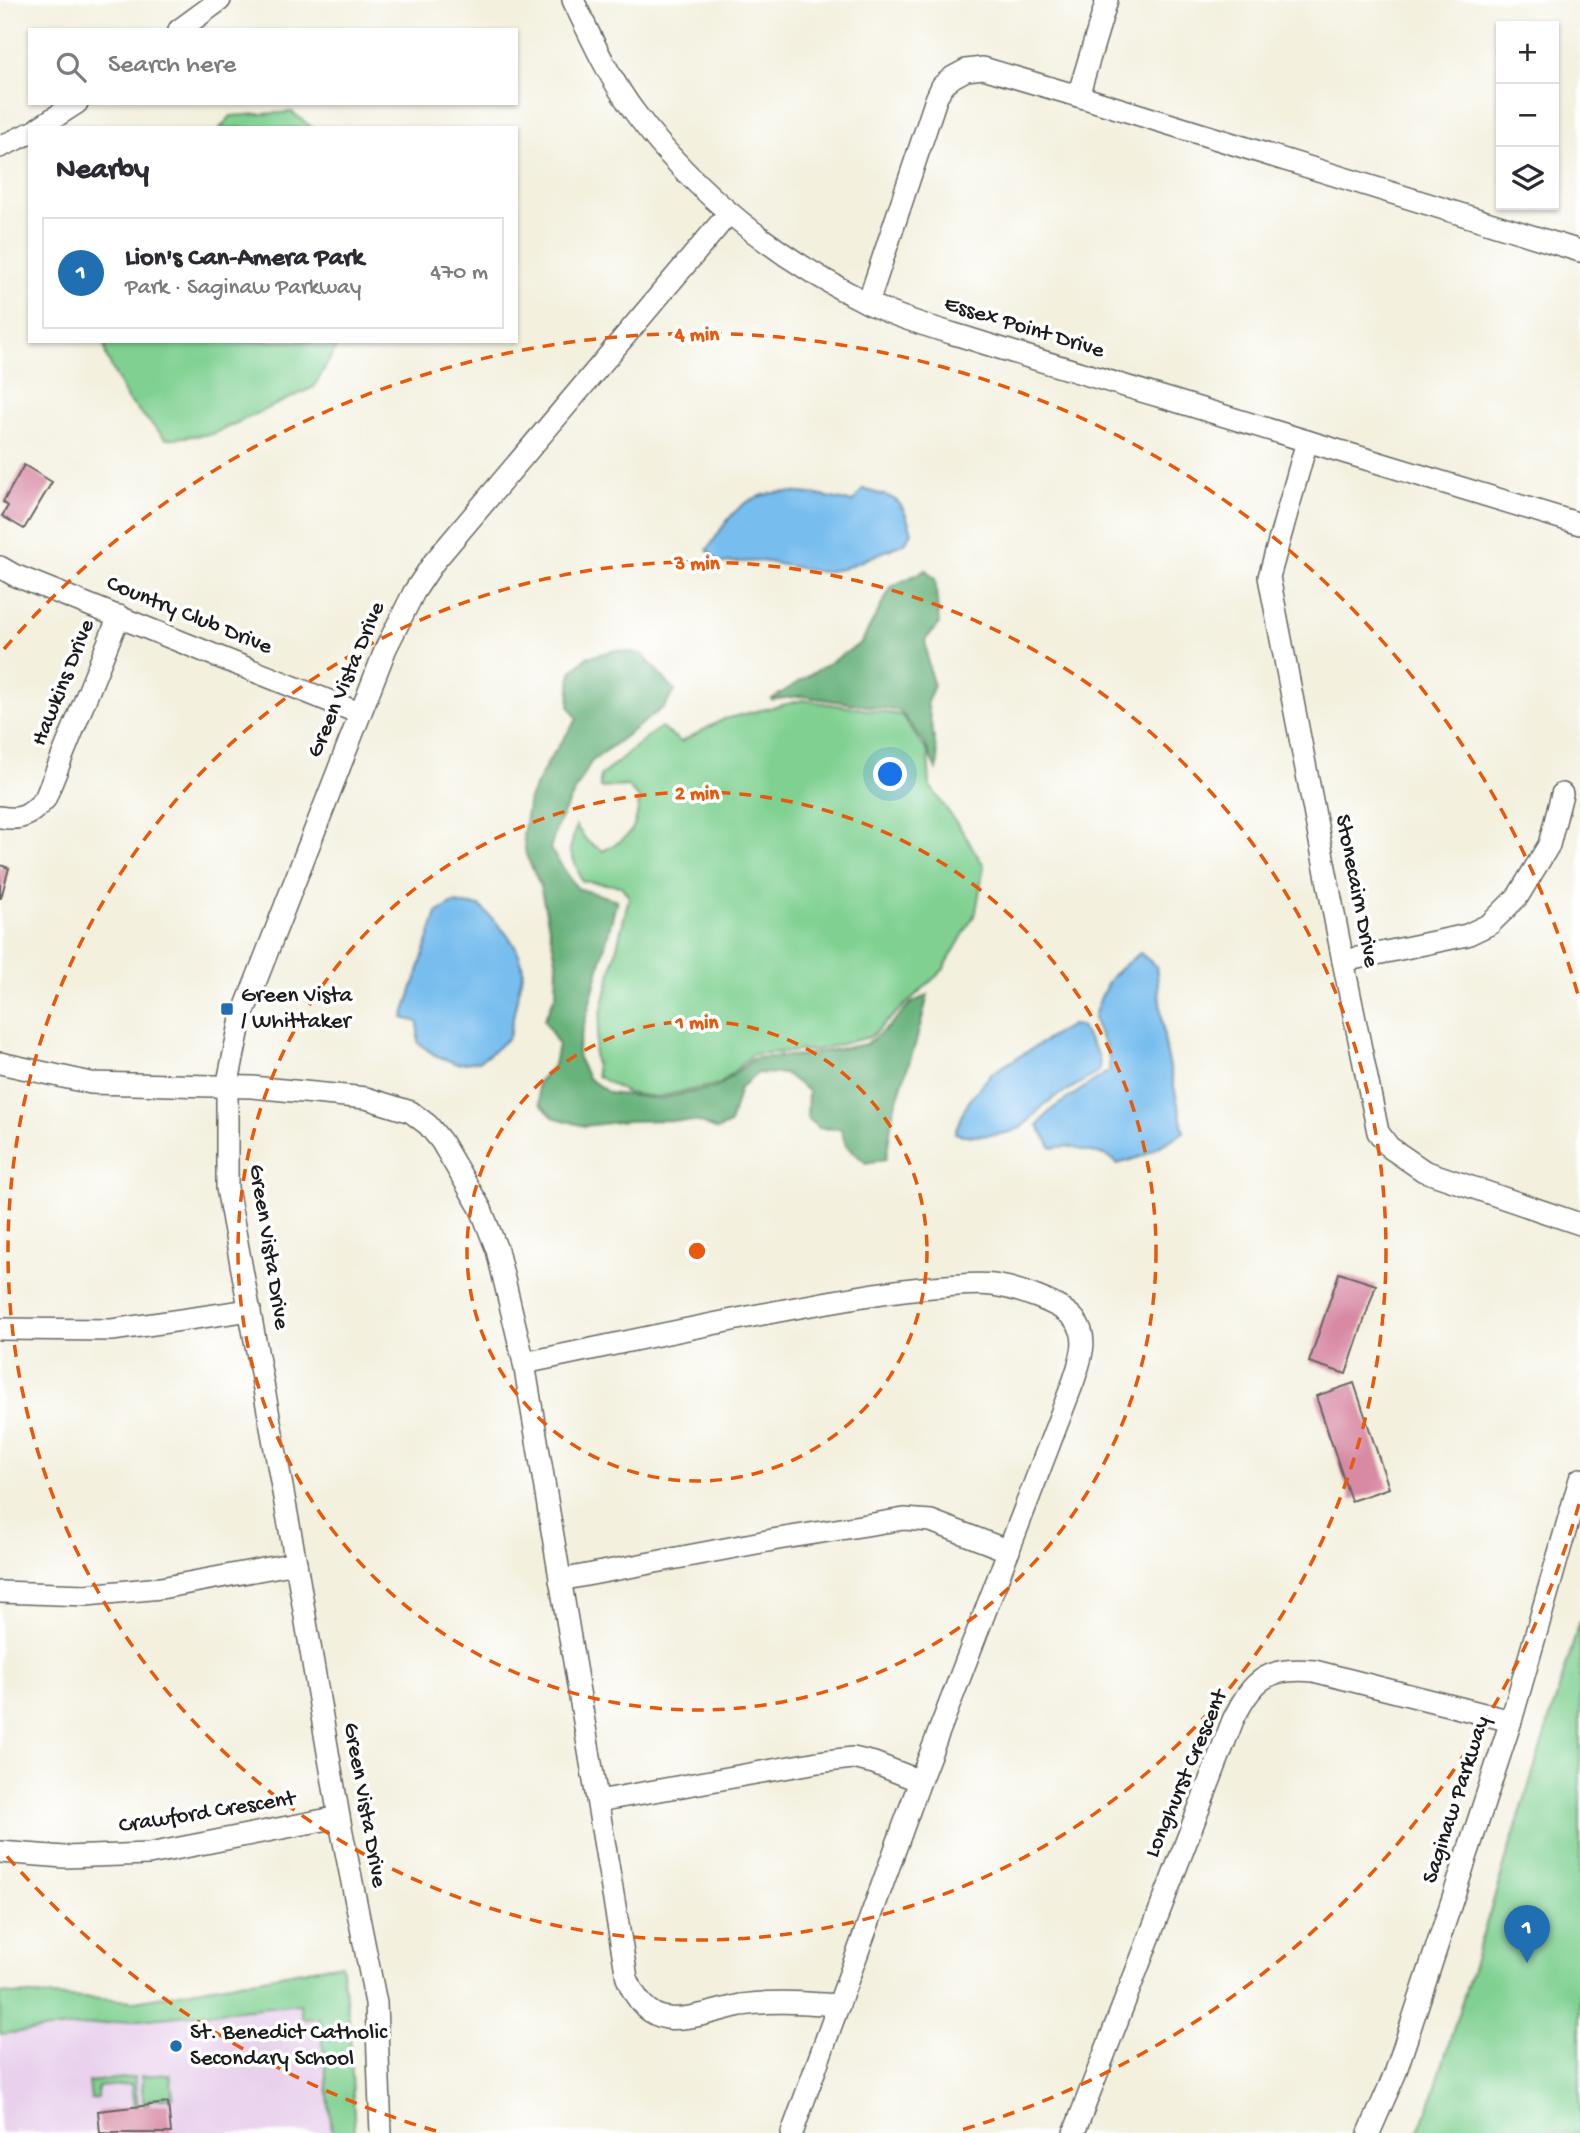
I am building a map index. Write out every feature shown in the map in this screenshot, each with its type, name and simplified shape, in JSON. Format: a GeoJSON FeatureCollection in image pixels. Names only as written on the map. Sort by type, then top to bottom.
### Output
{"type":"FeatureCollection","features":[{"type":"Feature","properties":{"kind":"street"},"geometry":{"type":"LineString","coordinates":[[182,28],[220,0]]}},
{"type":"Feature","properties":{"kind":"street","name":"Essex Point Drive"},"geometry":{"type":"LineString","coordinates":[[573,0],[634,111],[665,150],[729,213],[771,245],[868,303],[905,318],[1045,362],[1580,524]]}},
{"type":"Feature","properties":{"kind":"street"},"geometry":{"type":"LineString","coordinates":[[1078,96],[1107,0]]}},
{"type":"Feature","properties":{"kind":"street"},"geometry":{"type":"LineString","coordinates":[[868,303],[942,86],[966,70],[983,68],[1580,251]]}},
{"type":"Feature","properties":{"kind":"street"},"geometry":{"type":"LineString","coordinates":[[40,126],[74,105]]}},
{"type":"Feature","properties":{"kind":"street"},"geometry":{"type":"LineString","coordinates":[[0,147],[28,134]]}},
{"type":"Feature","properties":{"kind":"street","name":"Green Vista Drive"},"geometry":{"type":"LineString","coordinates":[[381,2133],[376,2003],[339,1817],[296,1563],[227,1188],[227,1087],[242,1019],[359,713],[386,648],[414,592],[434,562],[729,213]]}},
{"type":"Feature","properties":{"kind":"street","name":"Stonecairn Drive"},"geometry":{"type":"LineString","coordinates":[[1307,441],[1269,577],[1378,1132],[1389,1147],[1424,1171],[1580,1224]]}},
{"type":"Feature","properties":{"kind":"street","name":"Country Club Drive"},"geometry":{"type":"LineString","coordinates":[[0,567],[359,713]]}},
{"type":"Feature","properties":{"kind":"street","name":"Hawkins Drive"},"geometry":{"type":"LineString","coordinates":[[0,817],[14,819],[32,813],[45,799],[119,616]]}},
{"type":"Feature","properties":{"kind":"street"},"geometry":{"type":"LineString","coordinates":[[1343,961],[1467,935],[1490,924],[1518,896],[1549,845],[1562,794]]}},
{"type":"Feature","properties":{"kind":"street"},"geometry":{"type":"LineString","coordinates":[[0,1063],[91,1083],[252,1087],[366,1098],[411,1112],[428,1125],[441,1140],[481,1209],[497,1250],[524,1363],[627,1978],[633,1995],[655,2014],[668,2018],[779,2001],[839,2005]]}},
{"type":"Feature","properties":{"kind":"street"},"geometry":{"type":"LineString","coordinates":[[524,1363],[802,1306],[907,1289],[959,1285],[993,1285],[1042,1299],[1063,1310],[1075,1320],[1082,1332],[1083,1349],[1074,1380],[920,1781],[792,2133]]}},
{"type":"Feature","properties":{"kind":"street"},"geometry":{"type":"LineString","coordinates":[[0,1329],[112,1330],[250,1310]]}},
{"type":"Feature","properties":{"kind":"street","name":"Saginaw Parkway"},"geometry":{"type":"LineString","coordinates":[[1369,2133],[1395,2074],[1511,1721],[1580,1479]]}},
{"type":"Feature","properties":{"kind":"street"},"geometry":{"type":"LineString","coordinates":[[560,1580],[778,1539],[904,1519],[931,1521],[1009,1551]]}},
{"type":"Feature","properties":{"kind":"street"},"geometry":{"type":"LineString","coordinates":[[0,1592],[86,1595],[161,1588],[296,1563]]}},
{"type":"Feature","properties":{"kind":"street","name":"Longhurst Crescent"},"geometry":{"type":"LineString","coordinates":[[1074,2133],[1233,1720],[1244,1697],[1258,1681],[1275,1672],[1292,1669],[1314,1671],[1511,1721]]}},
{"type":"Feature","properties":{"kind":"street"},"geometry":{"type":"LineString","coordinates":[[598,1801],[853,1758],[920,1781]]}},
{"type":"Feature","properties":{"kind":"street","name":"Crawford Crescent"},"geometry":{"type":"LineString","coordinates":[[0,1852],[64,1857],[149,1854],[339,1817]]}},
{"type":"Feature","properties":{"kind":"shaded area","name":"St. Benedict Catholic Secondary School"},"geometry":{"type":"Polygon","coordinates":[[[341,1964],[349,2018],[355,2133],[0,2133],[0,1993],[135,2001],[341,1964]]]}},
{"type":"Feature","properties":{"kind":"green space"},"geometry":{"type":"Polygon","coordinates":[[[292,112],[310,126],[222,126],[231,116],[292,112]]]}},
{"type":"Feature","properties":{"kind":"green space"},"geometry":{"type":"Polygon","coordinates":[[[104,343],[339,343],[314,387],[213,434],[166,439],[127,399],[106,356],[104,343]]]}},
{"type":"Feature","properties":{"kind":"green space"},"geometry":{"type":"Polygon","coordinates":[[[926,570],[935,579],[939,624],[925,640],[934,685],[927,702],[938,759],[937,772],[925,744],[900,711],[802,696],[770,700],[861,643],[892,586],[926,570]]]}},
{"type":"Feature","properties":{"kind":"green space"},"geometry":{"type":"Polygon","coordinates":[[[617,650],[642,654],[675,691],[664,707],[591,762],[559,821],[550,849],[577,888],[617,900],[578,1048],[578,1058],[588,1078],[609,1093],[659,1099],[718,1087],[754,1058],[804,1055],[866,1044],[888,1027],[911,1003],[928,995],[893,1112],[886,1159],[866,1163],[846,1146],[841,1129],[818,1128],[807,1118],[808,1091],[786,1074],[758,1073],[740,1088],[730,1124],[717,1130],[699,1122],[668,1120],[584,1126],[553,1117],[540,1104],[537,1083],[554,1065],[558,1044],[544,1020],[556,994],[557,964],[540,885],[526,855],[523,835],[529,798],[549,760],[577,719],[569,706],[571,672],[587,657],[617,650]]]}},
{"type":"Feature","properties":{"kind":"green space"},"geometry":{"type":"Polygon","coordinates":[[[803,700],[901,715],[928,753],[930,786],[984,866],[976,912],[943,970],[870,1037],[816,1050],[753,1054],[720,1084],[657,1097],[627,1093],[597,1076],[594,1053],[629,897],[621,886],[582,881],[570,850],[576,826],[587,841],[603,851],[626,837],[637,818],[639,798],[627,786],[600,788],[600,776],[661,727],[681,742],[724,719],[803,700]]]}},
{"type":"Feature","properties":{"kind":"green space"},"geometry":{"type":"Polygon","coordinates":[[[1580,1621],[1580,2133],[1416,2133],[1428,2111],[1580,1621]]]}},
{"type":"Feature","properties":{"kind":"green space"},"geometry":{"type":"Polygon","coordinates":[[[341,1964],[349,2018],[355,2133],[332,2133],[320,2018],[304,2019],[300,2004],[0,2034],[0,1993],[135,2001],[341,1964]]]}},
{"type":"Feature","properties":{"kind":"green space"},"geometry":{"type":"Polygon","coordinates":[[[170,2074],[173,2097],[149,2100],[148,2106],[144,2106],[141,2076],[170,2074]]]}},
{"type":"Feature","properties":{"kind":"green space"},"geometry":{"type":"Polygon","coordinates":[[[134,2077],[138,2106],[134,2107],[131,2084],[98,2087],[98,2098],[91,2099],[89,2082],[134,2077]]]}},
{"type":"Feature","properties":{"kind":"water"},"geometry":{"type":"Polygon","coordinates":[[[863,489],[891,498],[901,505],[912,532],[905,543],[842,569],[822,572],[762,561],[719,563],[707,550],[733,514],[759,496],[790,492],[853,502],[863,489]]]}},
{"type":"Feature","properties":{"kind":"water"},"geometry":{"type":"Polygon","coordinates":[[[453,903],[480,906],[513,942],[523,970],[509,1037],[479,1061],[457,1064],[435,1055],[418,1043],[418,1022],[403,1018],[437,913],[453,903]]]}},
{"type":"Feature","properties":{"kind":"water"},"geometry":{"type":"Polygon","coordinates":[[[1140,953],[1156,966],[1165,1045],[1184,1132],[1143,1156],[1118,1164],[1103,1154],[1069,1147],[1052,1148],[1038,1125],[1052,1109],[1109,1071],[1109,1056],[1094,1016],[1110,979],[1140,953]]]}},
{"type":"Feature","properties":{"kind":"water"},"geometry":{"type":"Polygon","coordinates":[[[1071,1025],[1080,1026],[1099,1056],[1100,1070],[1048,1102],[1020,1128],[988,1135],[955,1133],[971,1098],[992,1073],[1071,1025]]]}},
{"type":"Feature","properties":{"kind":"building"},"geometry":{"type":"Polygon","coordinates":[[[24,465],[52,482],[24,529],[2,516],[8,506],[3,502],[24,465]]]}},
{"type":"Feature","properties":{"kind":"building"},"geometry":{"type":"Polygon","coordinates":[[[0,865],[9,868],[1,898],[0,898],[0,865]]]}},
{"type":"Feature","properties":{"kind":"building"},"geometry":{"type":"Polygon","coordinates":[[[1339,1273],[1376,1285],[1346,1374],[1309,1362],[1339,1273]]]}},
{"type":"Feature","properties":{"kind":"building"},"geometry":{"type":"Polygon","coordinates":[[[1354,1383],[1389,1488],[1351,1501],[1316,1396],[1354,1383]]]}},
{"type":"Feature","properties":{"kind":"building"},"geometry":{"type":"Polygon","coordinates":[[[168,2103],[171,2133],[100,2133],[98,2111],[168,2103]]]}},
{"type":"Feature","properties":{"kind":"place","name":"Green Vista / Whittaker"},"geometry":{"type":"Point","coordinates":[227,1009]}},
{"type":"Feature","properties":{"kind":"place","name":"Lion's Can-Amera Park"},"geometry":{"type":"Point","coordinates":[1527,1963]}},
{"type":"Feature","properties":{"kind":"place","name":"St. Benedict Catholic Secondary School"},"geometry":{"type":"Point","coordinates":[176,2046]}}]}
